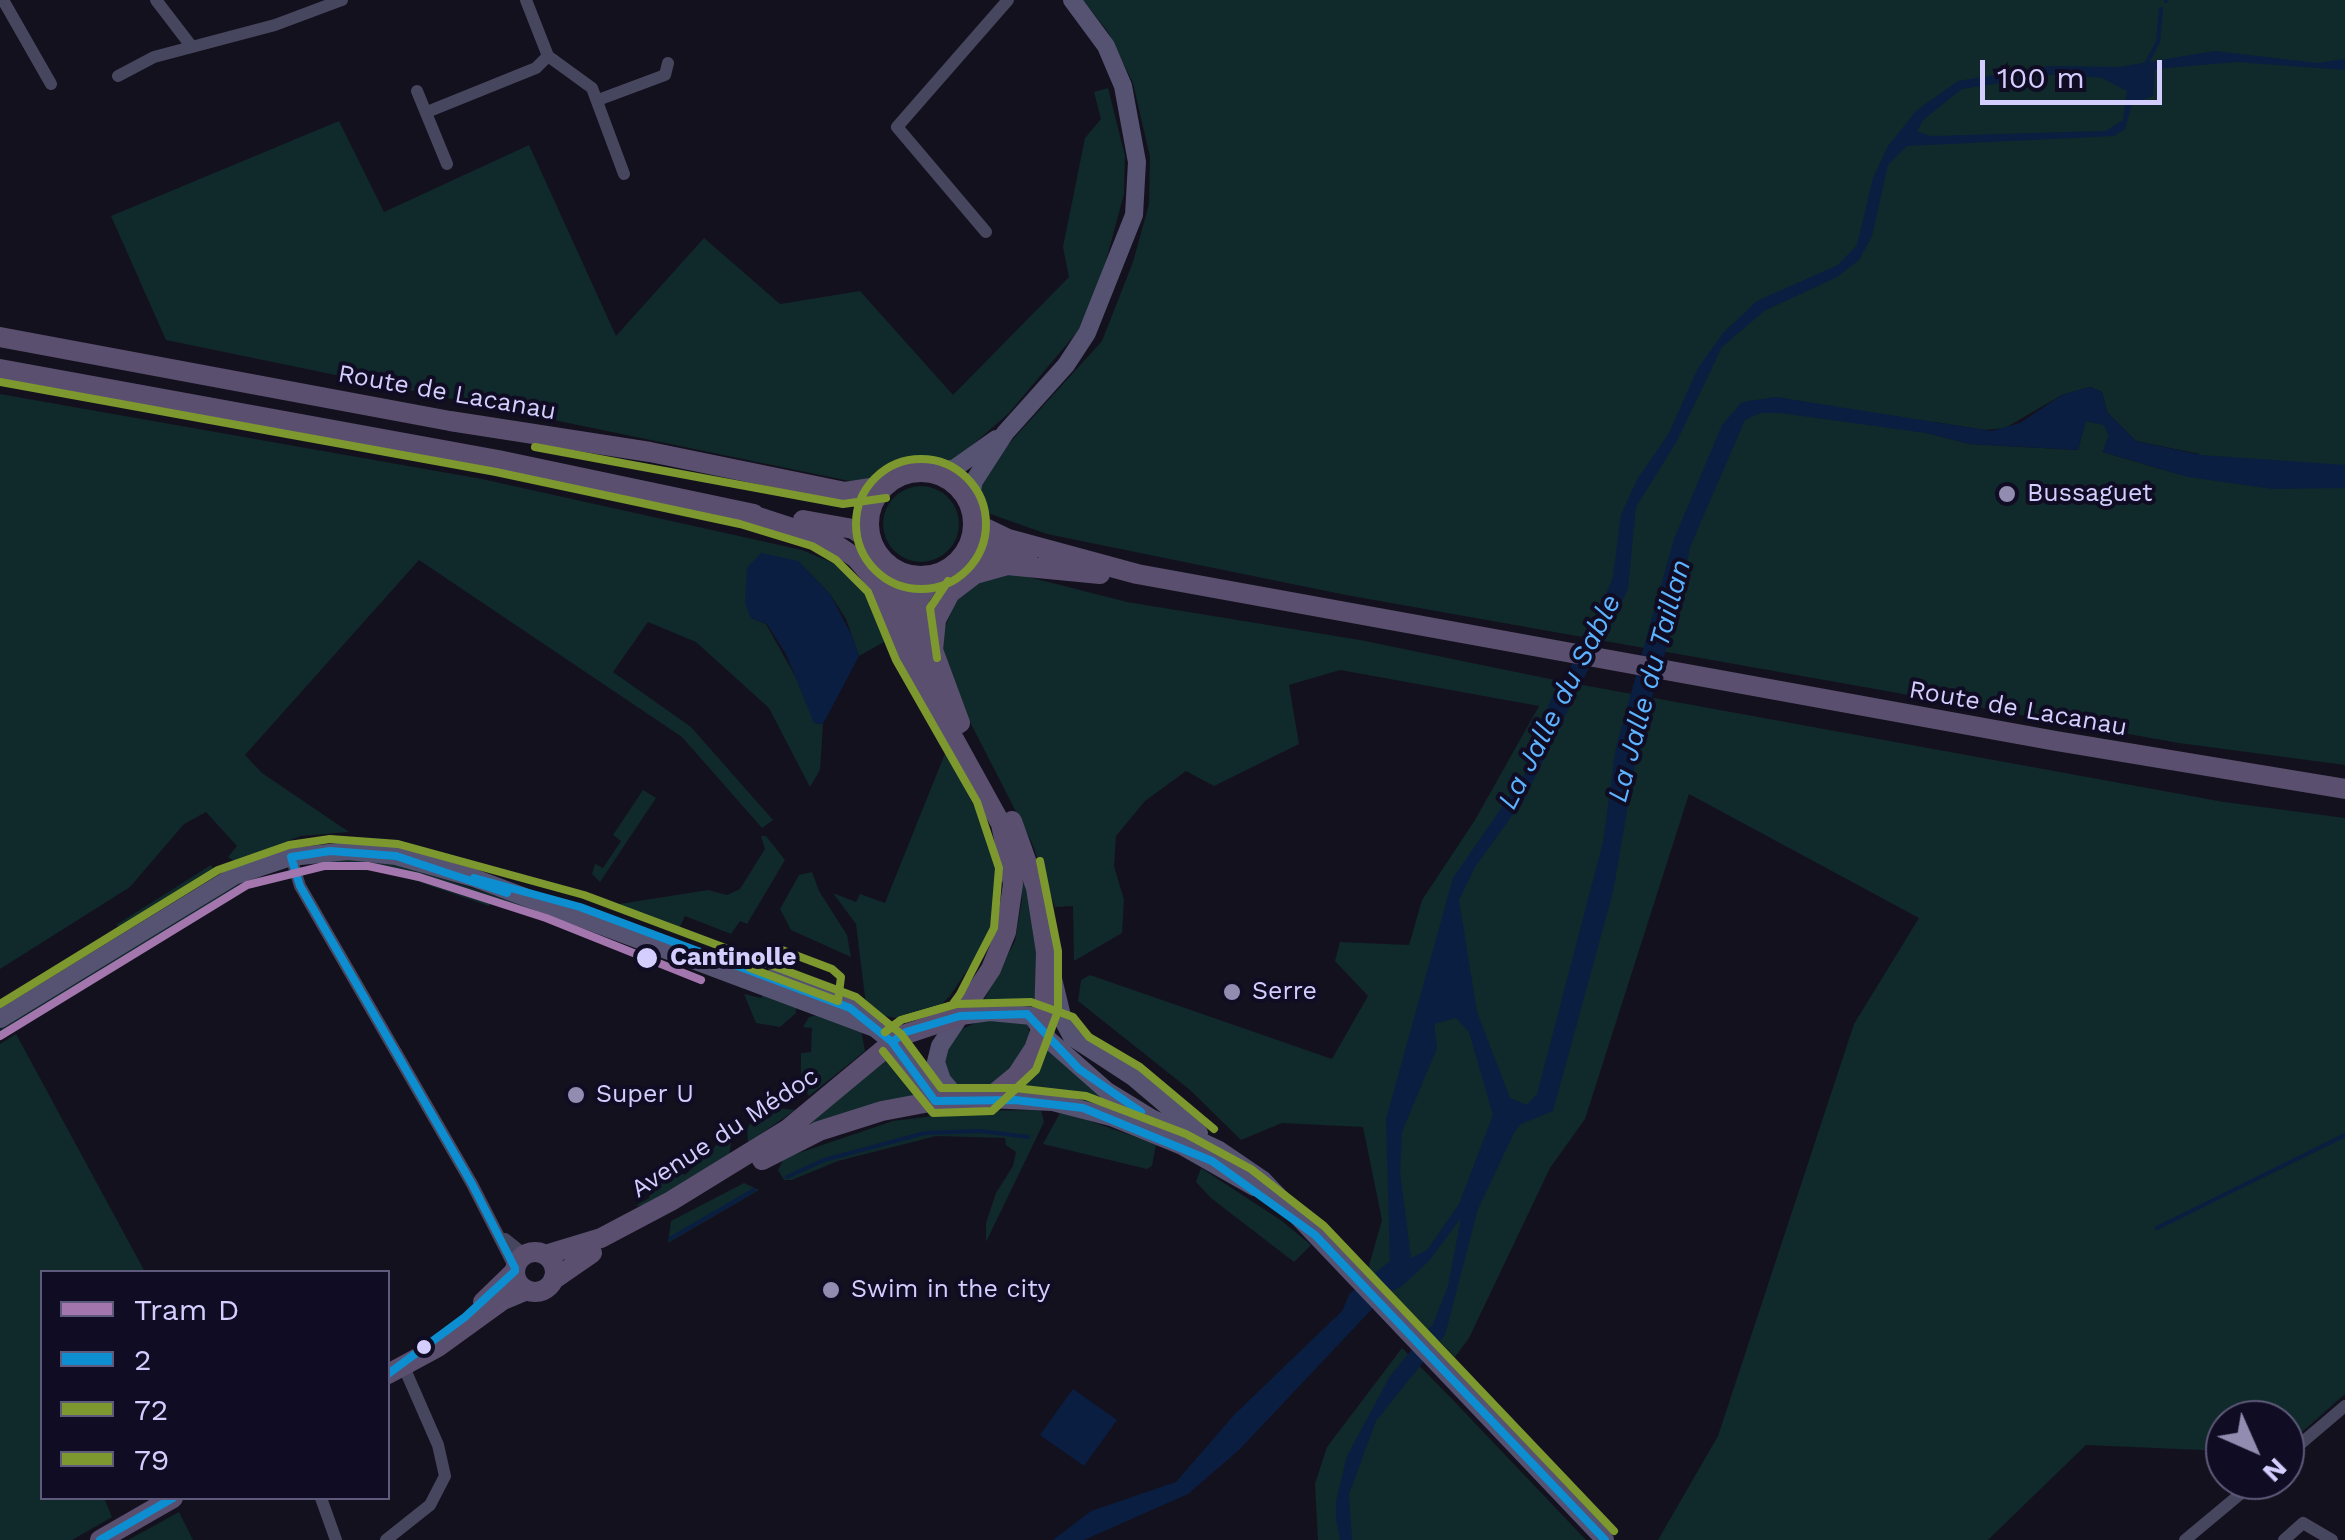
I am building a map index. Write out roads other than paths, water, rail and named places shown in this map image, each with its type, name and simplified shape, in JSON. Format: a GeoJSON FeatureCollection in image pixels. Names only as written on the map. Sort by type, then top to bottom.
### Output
{"type":"FeatureCollection","features":[{"type":"Feature","properties":{"kind":"main road","name":"Route de Lacanau"},"geometry":{"type":"LineString","coordinates":[[0,336],[450,421],[650,452],[845,492],[884,486]]}},
{"type":"Feature","properties":{"kind":"main road"},"geometry":{"type":"LineString","coordinates":[[0,369],[498,460],[743,512],[842,526],[871,541],[890,566],[901,591],[907,634],[922,681]]}},
{"type":"Feature","properties":{"kind":"main road"},"geometry":{"type":"LineString","coordinates":[[871,541],[870,512],[884,486],[899,476],[934,473],[948,479],[981,526],[1008,539],[1136,574]]}},
{"type":"Feature","properties":{"kind":"main road"},"geometry":{"type":"LineString","coordinates":[[960,559],[969,546],[971,508]]}},
{"type":"Feature","properties":{"kind":"main road"},"geometry":{"type":"LineString","coordinates":[[743,512],[816,534],[856,558],[880,585],[922,681],[1002,824],[1012,867],[1011,909],[1002,942],[960,1016]]}},
{"type":"Feature","properties":{"kind":"main road"},"geometry":{"type":"LineString","coordinates":[[988,1099],[1017,1075],[1042,1028],[1046,952],[1024,850],[930,672],[917,628],[920,597],[937,574],[960,559],[991,550],[1100,574]]}},
{"type":"Feature","properties":{"kind":"main road"},"geometry":{"type":"LineString","coordinates":[[960,723],[936,664],[933,636],[943,605],[960,584],[989,567],[1007,564],[1136,574]]}},
{"type":"Feature","properties":{"kind":"main road"},"geometry":{"type":"LineString","coordinates":[[890,566],[905,574],[937,574]]}},
{"type":"Feature","properties":{"kind":"main road","name":"Route de Lacanau"},"geometry":{"type":"LineString","coordinates":[[1136,574],[2345,789]]}},
{"type":"Feature","properties":{"kind":"main road","name":"Avenue du Médoc"},"geometry":{"type":"LineString","coordinates":[[395,1370],[485,1300],[525,1262],[601,1238],[713,1176],[803,1117],[906,1032],[960,1016]]}},
{"type":"Feature","properties":{"kind":"main road","name":"Avenue du Médoc"},"geometry":{"type":"LineString","coordinates":[[527,1290],[540,1291],[578,1260],[796,1141],[868,1115],[936,1101],[988,1099]]}},
{"type":"Feature","properties":{"kind":"main road"},"geometry":{"type":"LineString","coordinates":[[395,1370],[438,1347],[503,1300],[527,1290],[518,1283],[525,1262],[554,1268],[553,1280]]}},
{"type":"Feature","properties":{"kind":"main road"},"geometry":{"type":"LineString","coordinates":[[100,1540],[170,1500]]}},
{"type":"Feature","properties":{"kind":"street"},"geometry":{"type":"LineString","coordinates":[[3,0],[50,84]]}},
{"type":"Feature","properties":{"kind":"street"},"geometry":{"type":"LineString","coordinates":[[156,0],[192,47]]}},
{"type":"Feature","properties":{"kind":"street"},"geometry":{"type":"LineString","coordinates":[[118,76],[154,57],[274,26],[342,0]]}},
{"type":"Feature","properties":{"kind":"street"},"geometry":{"type":"LineString","coordinates":[[526,0],[548,56],[580,77],[598,100],[624,174]]}},
{"type":"Feature","properties":{"kind":"street"},"geometry":{"type":"LineString","coordinates":[[986,232],[900,137],[897,127],[1008,0]]}},
{"type":"Feature","properties":{"kind":"street"},"geometry":{"type":"LineString","coordinates":[[971,508],[974,480],[1005,433],[1066,365],[1088,333],[1122,250],[1137,197],[1137,162],[1123,86],[1098,34],[1072,0]]}},
{"type":"Feature","properties":{"kind":"street"},"geometry":{"type":"LineString","coordinates":[[427,112],[536,68],[548,56]]}},
{"type":"Feature","properties":{"kind":"street"},"geometry":{"type":"LineString","coordinates":[[598,100],[665,75],[668,63]]}},
{"type":"Feature","properties":{"kind":"street"},"geometry":{"type":"LineString","coordinates":[[417,91],[447,164]]}},
{"type":"Feature","properties":{"kind":"street"},"geometry":{"type":"LineString","coordinates":[[934,473],[964,464],[1005,433]]}},
{"type":"Feature","properties":{"kind":"street"},"geometry":{"type":"LineString","coordinates":[[0,1019],[225,881],[291,857],[364,851],[411,859],[474,878],[872,1028],[892,1042],[936,1101]]}},
{"type":"Feature","properties":{"kind":"street"},"geometry":{"type":"LineString","coordinates":[[291,857],[300,886],[500,1233],[525,1262]]}},
{"type":"Feature","properties":{"kind":"street"},"geometry":{"type":"LineString","coordinates":[[1046,952],[1060,1011],[1072,1037],[1133,1077],[1219,1150]]}},
{"type":"Feature","properties":{"kind":"street","name":"Avenue du Médoc"},"geometry":{"type":"LineString","coordinates":[[960,1016],[1027,1014],[1068,1059],[1118,1098],[1219,1150],[1263,1180],[1605,1540]]}},
{"type":"Feature","properties":{"kind":"street"},"geometry":{"type":"LineString","coordinates":[[960,1016],[940,1046],[936,1062],[942,1080],[960,1100]]}},
{"type":"Feature","properties":{"kind":"street","name":"Avenue du Médoc"},"geometry":{"type":"LineString","coordinates":[[988,1099],[1083,1108],[1169,1140],[1244,1180],[1315,1235]]}},
{"type":"Feature","properties":{"kind":"street"},"geometry":{"type":"LineString","coordinates":[[386,1540],[430,1505],[445,1476],[438,1445],[395,1370]]}},
{"type":"Feature","properties":{"kind":"street"},"geometry":{"type":"LineString","coordinates":[[2305,1440],[2345,1406]]}},
{"type":"Feature","properties":{"kind":"street"},"geometry":{"type":"LineString","coordinates":[[322,1500],[336,1540]]}},
{"type":"Feature","properties":{"kind":"street"},"geometry":{"type":"LineString","coordinates":[[2186,1540],[2233,1500]]}},
{"type":"Feature","properties":{"kind":"street"},"geometry":{"type":"LineString","coordinates":[[2284,1540],[2303,1523],[2332,1540]]}},
{"type":"Feature","properties":{"kind":"water"},"geometry":{"type":"Polygon","coordinates":[[[2214,51],[2318,63],[2345,59],[2345,70],[2236,62],[2155,69],[2153,96],[2132,104],[2125,129],[2114,136],[1907,146],[1888,165],[1872,236],[1859,260],[1837,277],[1764,311],[1722,347],[1677,441],[1636,507],[1628,589],[1524,799],[1475,867],[1459,900],[1477,1012],[1510,1098],[1527,1105],[1537,1094],[1603,842],[1616,747],[1674,539],[1722,425],[1742,402],[1776,397],[1991,431],[2020,423],[2062,395],[2090,387],[2102,392],[2107,412],[2136,441],[2201,455],[2345,465],[2345,488],[2273,489],[2188,477],[2103,452],[2109,435],[2104,425],[2086,421],[2078,450],[1970,444],[1926,433],[1780,413],[1761,413],[1745,420],[1690,547],[1681,599],[1639,741],[1613,892],[1553,1111],[1521,1124],[1514,1133],[1478,1209],[1445,1335],[1376,1421],[1349,1494],[1352,1540],[1340,1540],[1336,1519],[1336,1501],[1347,1456],[1390,1376],[1433,1324],[1448,1286],[1461,1218],[1429,1261],[1401,1287],[1387,1293],[1240,1449],[1188,1494],[1084,1540],[1053,1540],[1091,1511],[1176,1482],[1234,1415],[1342,1311],[1350,1293],[1390,1261],[1386,1119],[1453,878],[1526,772],[1551,699],[1588,638],[1613,577],[1621,514],[1638,478],[1669,433],[1698,368],[1723,333],[1757,301],[1838,265],[1857,245],[1873,178],[1888,146],[1917,110],[1958,81],[2050,66],[2119,67],[2214,51]],[[2057,74],[1962,89],[1923,120],[1917,131],[1930,136],[2106,131],[2123,120],[2127,91],[2102,78],[2057,74]],[[1456,1018],[1434,1024],[1437,1048],[1402,1132],[1400,1172],[1411,1258],[1427,1250],[1459,1204],[1493,1115],[1469,1032],[1456,1018]]]}},
{"type":"Feature","properties":{"kind":"water"},"geometry":{"type":"Polygon","coordinates":[[[761,553],[798,561],[830,594],[853,638],[859,656],[823,724],[814,723],[786,654],[767,624],[751,618],[745,604],[747,568],[761,553]]]}},
{"type":"Feature","properties":{"kind":"water"},"geometry":{"type":"Polygon","coordinates":[[[1073,1389],[1117,1420],[1084,1466],[1040,1435],[1073,1389]]]}},
{"type":"Feature","properties":{"kind":"waterway"},"geometry":{"type":"LineString","coordinates":[[2145,66],[2158,42],[2161,9]]}},
{"type":"Feature","properties":{"kind":"waterway"},"geometry":{"type":"LineString","coordinates":[[787,1177],[824,1160],[925,1133],[980,1131],[1028,1137]]}},
{"type":"Feature","properties":{"kind":"waterway"},"geometry":{"type":"LineString","coordinates":[[2157,1228],[2345,1135]]}},
{"type":"Feature","properties":{"kind":"waterway"},"geometry":{"type":"LineString","coordinates":[[670,1239],[754,1190]]}},
{"type":"Feature","properties":{"kind":"tram line","name":"D"},"geometry":{"type":"LineString","coordinates":[[0,1036],[247,885],[324,866],[368,866],[419,877],[546,918],[701,980]]}},
{"type":"Feature","properties":{"kind":"place","name":"Bussaguet"},"geometry":{"type":"Point","coordinates":[2007,494]}},
{"type":"Feature","properties":{"kind":"place","name":"Cantinolle"},"geometry":{"type":"Point","coordinates":[647,958]}},
{"type":"Feature","properties":{"kind":"place","name":"Serre"},"geometry":{"type":"Point","coordinates":[1232,992]}},
{"type":"Feature","properties":{"kind":"place","name":"Super U"},"geometry":{"type":"Point","coordinates":[576,1095]}},
{"type":"Feature","properties":{"kind":"place","name":"Swim in the city"},"geometry":{"type":"Point","coordinates":[831,1290]}},
{"type":"Feature","properties":{"kind":"water label","name":"La Jalle du Taillan"},"geometry":{"type":"Point","coordinates":[1650,681]}},
{"type":"Feature","properties":{"kind":"water label","name":"La Jalle du Sable"},"geometry":{"type":"Point","coordinates":[1560,702]}}]}
